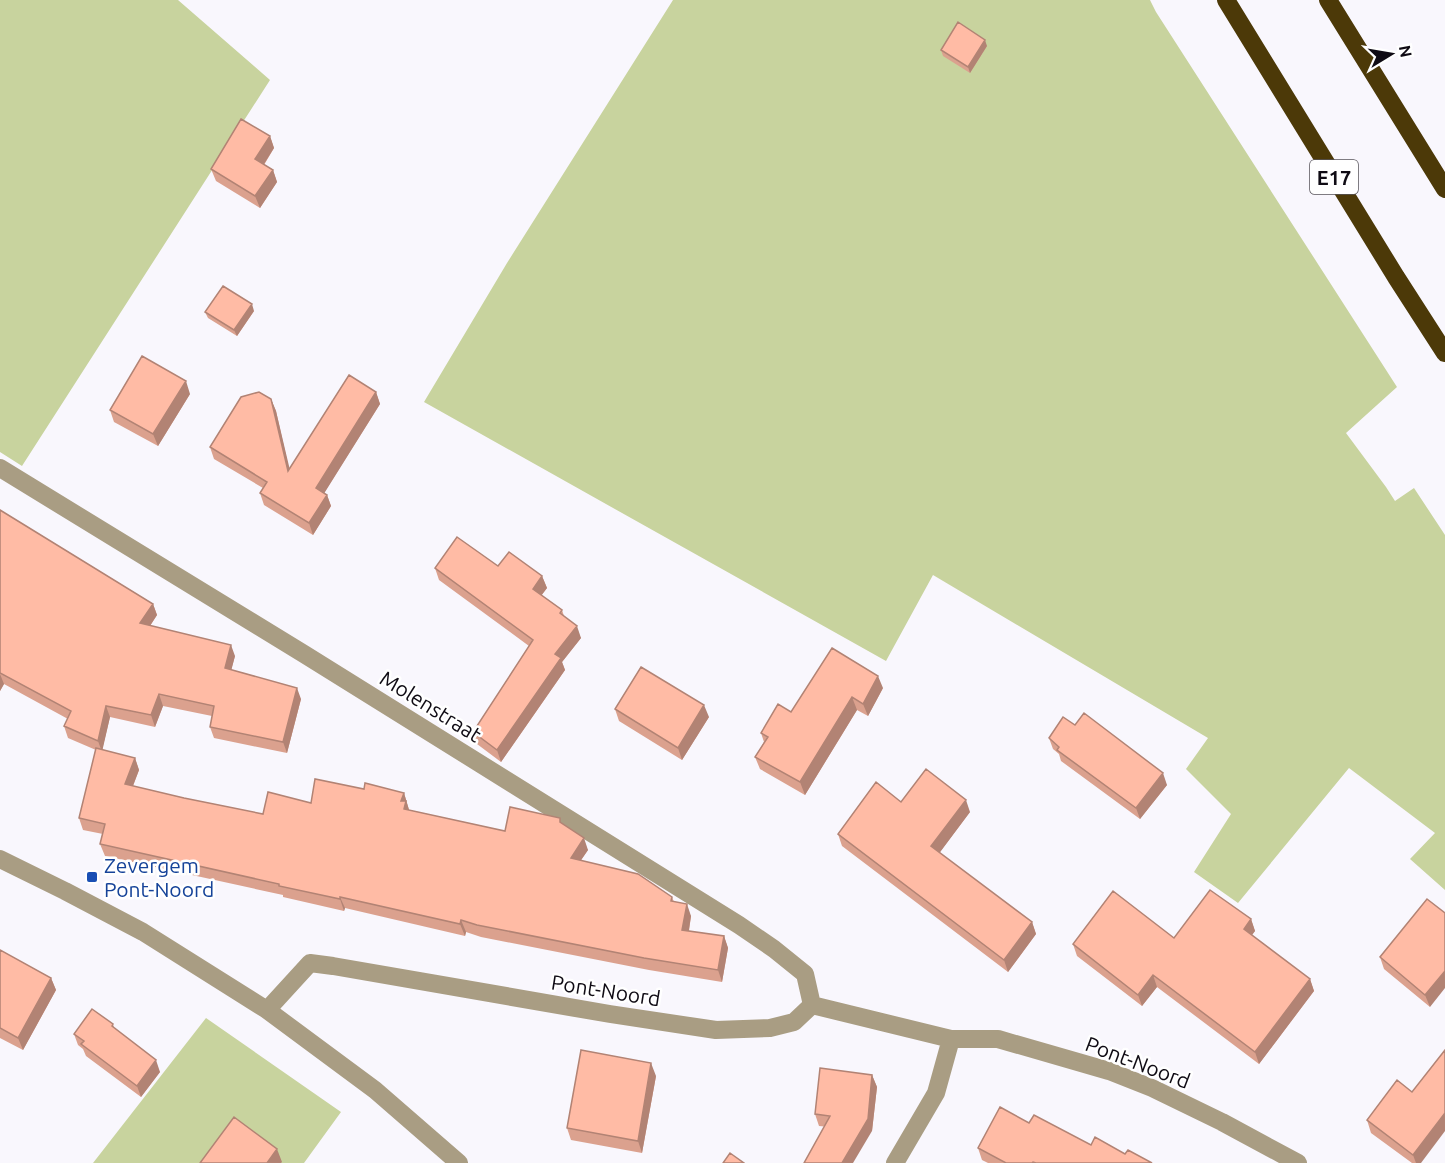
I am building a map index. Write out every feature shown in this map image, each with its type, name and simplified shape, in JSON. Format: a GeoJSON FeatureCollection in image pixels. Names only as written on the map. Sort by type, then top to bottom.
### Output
{"type":"FeatureCollection","features":[{"type":"Feature","properties":{"kind":"highway","name":"E17"},"geometry":{"type":"LineString","coordinates":[[1226,0],[1389,268],[1445,353]]}},
{"type":"Feature","properties":{"kind":"highway"},"geometry":{"type":"LineString","coordinates":[[1328,0],[1445,189]]}},
{"type":"Feature","properties":{"kind":"street","name":"Molenstraat"},"geometry":{"type":"LineString","coordinates":[[0,468],[740,925],[805,974],[812,1005]]}},
{"type":"Feature","properties":{"kind":"street"},"geometry":{"type":"LineString","coordinates":[[0,859],[143,932],[267,1010],[375,1090],[459,1163]]}},
{"type":"Feature","properties":{"kind":"street","name":"Pont-Noord"},"geometry":{"type":"LineString","coordinates":[[267,1010],[310,963],[716,1030],[770,1029],[794,1022],[812,1005],[951,1039],[998,1039],[1109,1071],[1152,1088],[1222,1122],[1298,1163]]}},
{"type":"Feature","properties":{"kind":"street"},"geometry":{"type":"LineString","coordinates":[[895,1163],[936,1093],[951,1039]]}},
{"type":"Feature","properties":{"kind":"green space"},"geometry":{"type":"Polygon","coordinates":[[[0,0],[178,0],[270,80],[22,466],[0,452],[0,0]]]}},
{"type":"Feature","properties":{"kind":"green space"},"geometry":{"type":"Polygon","coordinates":[[[673,0],[1150,0],[1397,387],[1346,433],[1395,501],[1414,488],[1445,535],[1445,890],[1410,859],[1435,833],[1349,768],[1238,903],[1194,872],[1231,814],[1186,769],[1208,738],[933,575],[886,661],[424,402],[507,263],[673,0]]]}},
{"type":"Feature","properties":{"kind":"green space"},"geometry":{"type":"Polygon","coordinates":[[[206,1018],[341,1112],[304,1163],[93,1163],[206,1018]]]}},
{"type":"Feature","properties":{"kind":"building"},"geometry":{"type":"Polygon","coordinates":[[[958,22],[985,40],[968,67],[941,50],[958,22]]]}},
{"type":"Feature","properties":{"kind":"building"},"geometry":{"type":"Polygon","coordinates":[[[241,119],[270,136],[255,159],[273,170],[255,196],[211,169],[241,119]]]}},
{"type":"Feature","properties":{"kind":"building"},"geometry":{"type":"Polygon","coordinates":[[[223,286],[252,304],[234,330],[205,312],[223,286]]]}},
{"type":"Feature","properties":{"kind":"building"},"geometry":{"type":"Polygon","coordinates":[[[142,356],[186,381],[153,434],[110,410],[142,356]]]}},
{"type":"Feature","properties":{"kind":"building"},"geometry":{"type":"Polygon","coordinates":[[[349,375],[376,392],[316,488],[327,495],[309,523],[260,493],[267,482],[210,447],[241,397],[259,392],[271,399],[288,471],[349,375]]]}},
{"type":"Feature","properties":{"kind":"building"},"geometry":{"type":"Polygon","coordinates":[[[0,510],[153,604],[140,623],[231,645],[225,668],[297,688],[283,742],[210,727],[214,706],[159,694],[151,715],[106,706],[98,741],[64,726],[71,711],[0,673],[0,510]]]}},
{"type":"Feature","properties":{"kind":"building"},"geometry":{"type":"Polygon","coordinates":[[[457,537],[498,566],[509,552],[542,576],[533,589],[562,610],[560,613],[577,626],[555,654],[561,658],[497,750],[473,732],[533,640],[435,568],[457,537]]]}},
{"type":"Feature","properties":{"kind":"building"},"geometry":{"type":"Polygon","coordinates":[[[832,648],[878,676],[863,704],[852,697],[800,782],[755,757],[768,737],[761,733],[778,704],[791,712],[832,648]]]}},
{"type":"Feature","properties":{"kind":"building"},"geometry":{"type":"Polygon","coordinates":[[[641,667],[704,705],[678,748],[615,709],[641,667]]]}},
{"type":"Feature","properties":{"kind":"building"},"geometry":{"type":"Polygon","coordinates":[[[1084,713],[1163,773],[1136,808],[1057,750],[1059,747],[1049,738],[1063,717],[1075,725],[1084,713]]]}},
{"type":"Feature","properties":{"kind":"building"},"geometry":{"type":"Polygon","coordinates":[[[96,748],[135,758],[125,784],[263,814],[268,792],[311,803],[315,779],[364,789],[365,783],[404,793],[401,801],[406,801],[404,809],[505,831],[510,807],[560,818],[560,822],[584,838],[571,858],[638,874],[672,897],[671,901],[687,904],[682,930],[724,936],[718,970],[644,958],[461,920],[460,924],[279,886],[279,884],[100,844],[105,824],[79,818],[96,748]]]}},
{"type":"Feature","properties":{"kind":"building"},"geometry":{"type":"Polygon","coordinates":[[[926,769],[966,800],[931,846],[1032,922],[1004,960],[838,834],[876,782],[901,802],[926,769]]]}},
{"type":"Feature","properties":{"kind":"building"},"geometry":{"type":"Polygon","coordinates":[[[1210,890],[1251,919],[1244,929],[1310,979],[1255,1052],[1153,975],[1138,995],[1073,944],[1113,891],[1174,938],[1210,890]]]}},
{"type":"Feature","properties":{"kind":"building"},"geometry":{"type":"Polygon","coordinates":[[[1427,899],[1445,913],[1445,971],[1425,995],[1380,957],[1427,899]]]}},
{"type":"Feature","properties":{"kind":"building"},"geometry":{"type":"Polygon","coordinates":[[[0,950],[51,978],[18,1038],[0,1028],[0,950]]]}},
{"type":"Feature","properties":{"kind":"building"},"geometry":{"type":"Polygon","coordinates":[[[92,1009],[156,1060],[137,1086],[81,1044],[84,1041],[74,1034],[92,1009]]]}},
{"type":"Feature","properties":{"kind":"building"},"geometry":{"type":"Polygon","coordinates":[[[581,1050],[651,1063],[638,1141],[567,1128],[581,1050]]]}},
{"type":"Feature","properties":{"kind":"building"},"geometry":{"type":"Polygon","coordinates":[[[1445,1050],[1445,1113],[1413,1155],[1367,1120],[1397,1080],[1412,1092],[1445,1050]]]}},
{"type":"Feature","properties":{"kind":"building"},"geometry":{"type":"Polygon","coordinates":[[[820,1068],[872,1075],[868,1119],[842,1163],[804,1163],[830,1116],[815,1114],[820,1068]]]}},
{"type":"Feature","properties":{"kind":"building"},"geometry":{"type":"Polygon","coordinates":[[[1000,1107],[1029,1123],[1034,1115],[1091,1145],[1095,1137],[1125,1154],[1128,1150],[1152,1163],[1006,1163],[978,1148],[1000,1107]]]}},
{"type":"Feature","properties":{"kind":"building"},"geometry":{"type":"Polygon","coordinates":[[[234,1117],[277,1149],[267,1163],[200,1163],[234,1117]]]}},
{"type":"Feature","properties":{"kind":"building"},"geometry":{"type":"Polygon","coordinates":[[[730,1153],[744,1163],[723,1163],[730,1153]]]}},
{"type":"Feature","properties":{"kind":"place","name":"Zevergem Pont-Noord"},"geometry":{"type":"Point","coordinates":[92,877]}}]}
